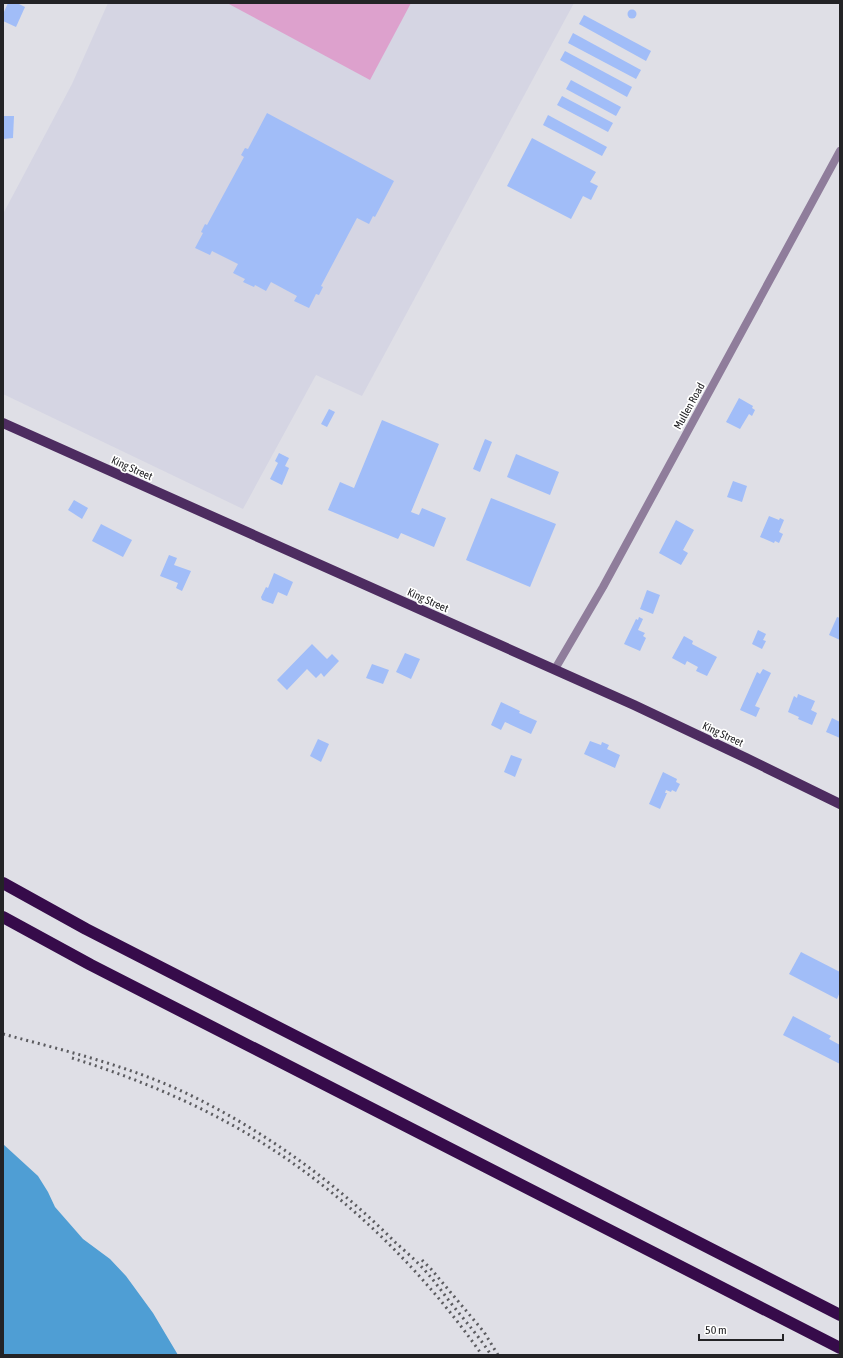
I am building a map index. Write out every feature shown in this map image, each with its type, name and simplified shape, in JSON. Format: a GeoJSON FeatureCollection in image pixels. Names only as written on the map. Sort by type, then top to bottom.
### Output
{"type":"FeatureCollection","features":[{"type":"Feature","properties":{"kind":"highway"},"geometry":{"type":"LineString","coordinates":[[3,883],[93,933],[840,1315]]}},
{"type":"Feature","properties":{"kind":"highway"},"geometry":{"type":"LineString","coordinates":[[3,916],[91,965],[840,1348]]}},
{"type":"Feature","properties":{"kind":"main road","name":"King Street"},"geometry":{"type":"LineString","coordinates":[[3,423],[319,565],[556,669],[840,804]]}},
{"type":"Feature","properties":{"kind":"street","name":"Mullen Road"},"geometry":{"type":"LineString","coordinates":[[556,669],[607,580],[840,151]]}},
{"type":"Feature","properties":{"kind":"shaded area"},"geometry":{"type":"Polygon","coordinates":[[[108,3],[574,3],[362,396],[316,375],[243,509],[3,394],[3,214],[72,84],[108,3]]]}},
{"type":"Feature","properties":{"kind":"shaded area"},"geometry":{"type":"Polygon","coordinates":[[[227,3],[411,3],[370,80],[227,3]]]}},
{"type":"Feature","properties":{"kind":"water"},"geometry":{"type":"Polygon","coordinates":[[[3,1144],[38,1176],[55,1207],[83,1239],[110,1259],[126,1276],[153,1313],[178,1355],[3,1355],[3,1144]]]}},
{"type":"Feature","properties":{"kind":"building"},"geometry":{"type":"Polygon","coordinates":[[[8,3],[17,3],[25,7],[16,27],[3,21],[3,14],[8,3]]]}},
{"type":"Feature","properties":{"kind":"building"},"geometry":{"type":"Polygon","coordinates":[[[632,9],[637,14],[632,19],[627,14],[632,9]]]}},
{"type":"Feature","properties":{"kind":"building"},"geometry":{"type":"Polygon","coordinates":[[[584,15],[651,51],[646,61],[579,24],[584,15]]]}},
{"type":"Feature","properties":{"kind":"building"},"geometry":{"type":"Polygon","coordinates":[[[573,33],[641,70],[636,79],[568,43],[573,33]]]}},
{"type":"Feature","properties":{"kind":"building"},"geometry":{"type":"Polygon","coordinates":[[[565,51],[632,87],[627,97],[560,60],[565,51]]]}},
{"type":"Feature","properties":{"kind":"building"},"geometry":{"type":"Polygon","coordinates":[[[571,80],[621,107],[616,116],[566,89],[571,80]]]}},
{"type":"Feature","properties":{"kind":"building"},"geometry":{"type":"Polygon","coordinates":[[[562,96],[613,123],[608,132],[557,105],[562,96]]]}},
{"type":"Feature","properties":{"kind":"building"},"geometry":{"type":"Polygon","coordinates":[[[267,113],[394,181],[375,217],[373,216],[369,224],[357,218],[321,286],[323,287],[319,295],[316,294],[309,308],[294,301],[297,296],[271,282],[266,291],[255,285],[254,287],[243,282],[245,279],[233,273],[238,264],[212,251],[210,255],[195,248],[203,233],[201,232],[205,224],[207,225],[244,157],[241,155],[245,148],[248,149],[267,113]]]}},
{"type":"Feature","properties":{"kind":"building"},"geometry":{"type":"Polygon","coordinates":[[[548,115],[607,147],[602,156],[543,125],[548,115]]]}},
{"type":"Feature","properties":{"kind":"building"},"geometry":{"type":"Polygon","coordinates":[[[3,116],[14,116],[13,138],[3,139],[3,116]]]}},
{"type":"Feature","properties":{"kind":"building"},"geometry":{"type":"Polygon","coordinates":[[[532,138],[596,172],[590,182],[598,186],[591,200],[583,196],[571,219],[507,186],[532,138]]]}},
{"type":"Feature","properties":{"kind":"building"},"geometry":{"type":"Polygon","coordinates":[[[739,398],[753,406],[752,408],[755,410],[752,416],[749,414],[740,429],[726,422],[739,398]]]}},
{"type":"Feature","properties":{"kind":"building"},"geometry":{"type":"Polygon","coordinates":[[[329,409],[335,412],[327,427],[321,424],[329,409]]]}},
{"type":"Feature","properties":{"kind":"building"},"geometry":{"type":"Polygon","coordinates":[[[382,420],[439,444],[411,512],[419,515],[422,508],[446,518],[434,547],[401,533],[398,539],[328,510],[340,482],[354,488],[382,420]]]}},
{"type":"Feature","properties":{"kind":"building"},"geometry":{"type":"Polygon","coordinates":[[[485,439],[492,442],[480,472],[473,469],[485,439]]]}},
{"type":"Feature","properties":{"kind":"building"},"geometry":{"type":"Polygon","coordinates":[[[279,453],[289,458],[285,466],[289,468],[282,485],[270,479],[278,463],[275,461],[279,453]]]}},
{"type":"Feature","properties":{"kind":"building"},"geometry":{"type":"Polygon","coordinates":[[[516,454],[559,472],[550,495],[507,477],[516,454]]]}},
{"type":"Feature","properties":{"kind":"building"},"geometry":{"type":"Polygon","coordinates":[[[733,481],[747,486],[742,502],[727,497],[733,481]]]}},
{"type":"Feature","properties":{"kind":"building"},"geometry":{"type":"Polygon","coordinates":[[[491,498],[556,524],[530,587],[466,560],[491,498]]]}},
{"type":"Feature","properties":{"kind":"building"},"geometry":{"type":"Polygon","coordinates":[[[74,500],[88,508],[82,519],[68,510],[74,500]]]}},
{"type":"Feature","properties":{"kind":"building"},"geometry":{"type":"Polygon","coordinates":[[[769,516],[779,520],[780,518],[784,520],[779,532],[783,534],[779,543],[775,541],[774,543],[760,537],[769,516]]]}},
{"type":"Feature","properties":{"kind":"building"},"geometry":{"type":"Polygon","coordinates":[[[676,520],[694,530],[683,550],[688,553],[681,565],[659,553],[676,520]]]}},
{"type":"Feature","properties":{"kind":"building"},"geometry":{"type":"Polygon","coordinates":[[[101,524],[132,540],[123,557],[92,541],[101,524]]]}},
{"type":"Feature","properties":{"kind":"building"},"geometry":{"type":"Polygon","coordinates":[[[169,555],[177,558],[174,565],[191,571],[182,591],[176,588],[178,583],[160,576],[169,555]]]}},
{"type":"Feature","properties":{"kind":"building"},"geometry":{"type":"Polygon","coordinates":[[[274,573],[293,582],[287,596],[278,592],[273,604],[262,600],[261,597],[266,587],[268,588],[274,573]]]}},
{"type":"Feature","properties":{"kind":"building"},"geometry":{"type":"Polygon","coordinates":[[[647,590],[660,595],[653,614],[640,609],[647,590]]]}},
{"type":"Feature","properties":{"kind":"building"},"geometry":{"type":"Polygon","coordinates":[[[639,617],[643,619],[638,630],[645,633],[643,636],[646,638],[640,651],[624,644],[636,619],[638,620],[639,617]]]}},
{"type":"Feature","properties":{"kind":"building"},"geometry":{"type":"Polygon","coordinates":[[[837,617],[840,618],[840,640],[829,635],[837,617]]]}},
{"type":"Feature","properties":{"kind":"building"},"geometry":{"type":"Polygon","coordinates":[[[758,630],[766,634],[763,640],[766,641],[762,649],[752,644],[758,630]]]}},
{"type":"Feature","properties":{"kind":"building"},"geometry":{"type":"Polygon","coordinates":[[[684,636],[693,641],[692,644],[717,657],[707,676],[696,671],[698,667],[687,661],[685,665],[672,658],[684,636]]]}},
{"type":"Feature","properties":{"kind":"building"},"geometry":{"type":"Polygon","coordinates":[[[312,644],[327,659],[332,654],[339,661],[324,677],[321,673],[316,678],[307,669],[287,690],[277,680],[312,644]]]}},
{"type":"Feature","properties":{"kind":"building"},"geometry":{"type":"Polygon","coordinates":[[[405,653],[420,659],[411,679],[396,672],[405,653]]]}},
{"type":"Feature","properties":{"kind":"building"},"geometry":{"type":"Polygon","coordinates":[[[372,664],[389,670],[383,684],[366,678],[372,664]]]}},
{"type":"Feature","properties":{"kind":"building"},"geometry":{"type":"Polygon","coordinates":[[[763,669],[771,673],[755,706],[760,708],[756,717],[740,710],[757,672],[760,674],[763,669]]]}},
{"type":"Feature","properties":{"kind":"building"},"geometry":{"type":"Polygon","coordinates":[[[798,694],[815,701],[811,710],[817,713],[812,725],[798,719],[799,717],[788,712],[794,696],[797,698],[798,694]]]}},
{"type":"Feature","properties":{"kind":"building"},"geometry":{"type":"Polygon","coordinates":[[[501,702],[520,711],[519,713],[537,721],[531,734],[505,722],[501,730],[491,725],[501,702]]]}},
{"type":"Feature","properties":{"kind":"building"},"geometry":{"type":"Polygon","coordinates":[[[832,718],[840,722],[840,738],[826,732],[832,718]]]}},
{"type":"Feature","properties":{"kind":"building"},"geometry":{"type":"Polygon","coordinates":[[[318,739],[329,744],[321,762],[310,756],[318,739]]]}},
{"type":"Feature","properties":{"kind":"building"},"geometry":{"type":"Polygon","coordinates":[[[590,741],[601,745],[602,742],[609,745],[607,749],[620,755],[615,768],[584,754],[590,741]]]}},
{"type":"Feature","properties":{"kind":"building"},"geometry":{"type":"Polygon","coordinates":[[[511,755],[522,759],[515,777],[504,772],[511,755]]]}},
{"type":"Feature","properties":{"kind":"building"},"geometry":{"type":"Polygon","coordinates":[[[663,772],[677,779],[676,782],[680,784],[676,792],[666,790],[665,793],[667,793],[660,809],[649,804],[663,772]]]}},
{"type":"Feature","properties":{"kind":"building"},"geometry":{"type":"Polygon","coordinates":[[[801,952],[840,972],[840,992],[837,999],[789,974],[801,952]]]}},
{"type":"Feature","properties":{"kind":"building"},"geometry":{"type":"Polygon","coordinates":[[[793,1016],[831,1036],[829,1039],[840,1045],[840,1064],[783,1035],[793,1016]]]}},
{"type":"Feature","properties":{"kind":"railway"},"geometry":{"type":"LineString","coordinates":[[3,1034],[121,1067],[167,1085],[218,1109],[272,1142],[324,1179],[372,1220],[416,1261],[435,1282],[491,1355]]}},
{"type":"Feature","properties":{"kind":"railway"},"geometry":{"type":"LineString","coordinates":[[72,1058],[148,1085],[185,1101],[221,1119],[259,1141],[296,1166],[332,1193],[397,1253],[428,1285],[482,1355]]}},
{"type":"Feature","properties":{"kind":"railway"},"geometry":{"type":"LineString","coordinates":[[422,1260],[484,1332],[498,1355]]}}]}
